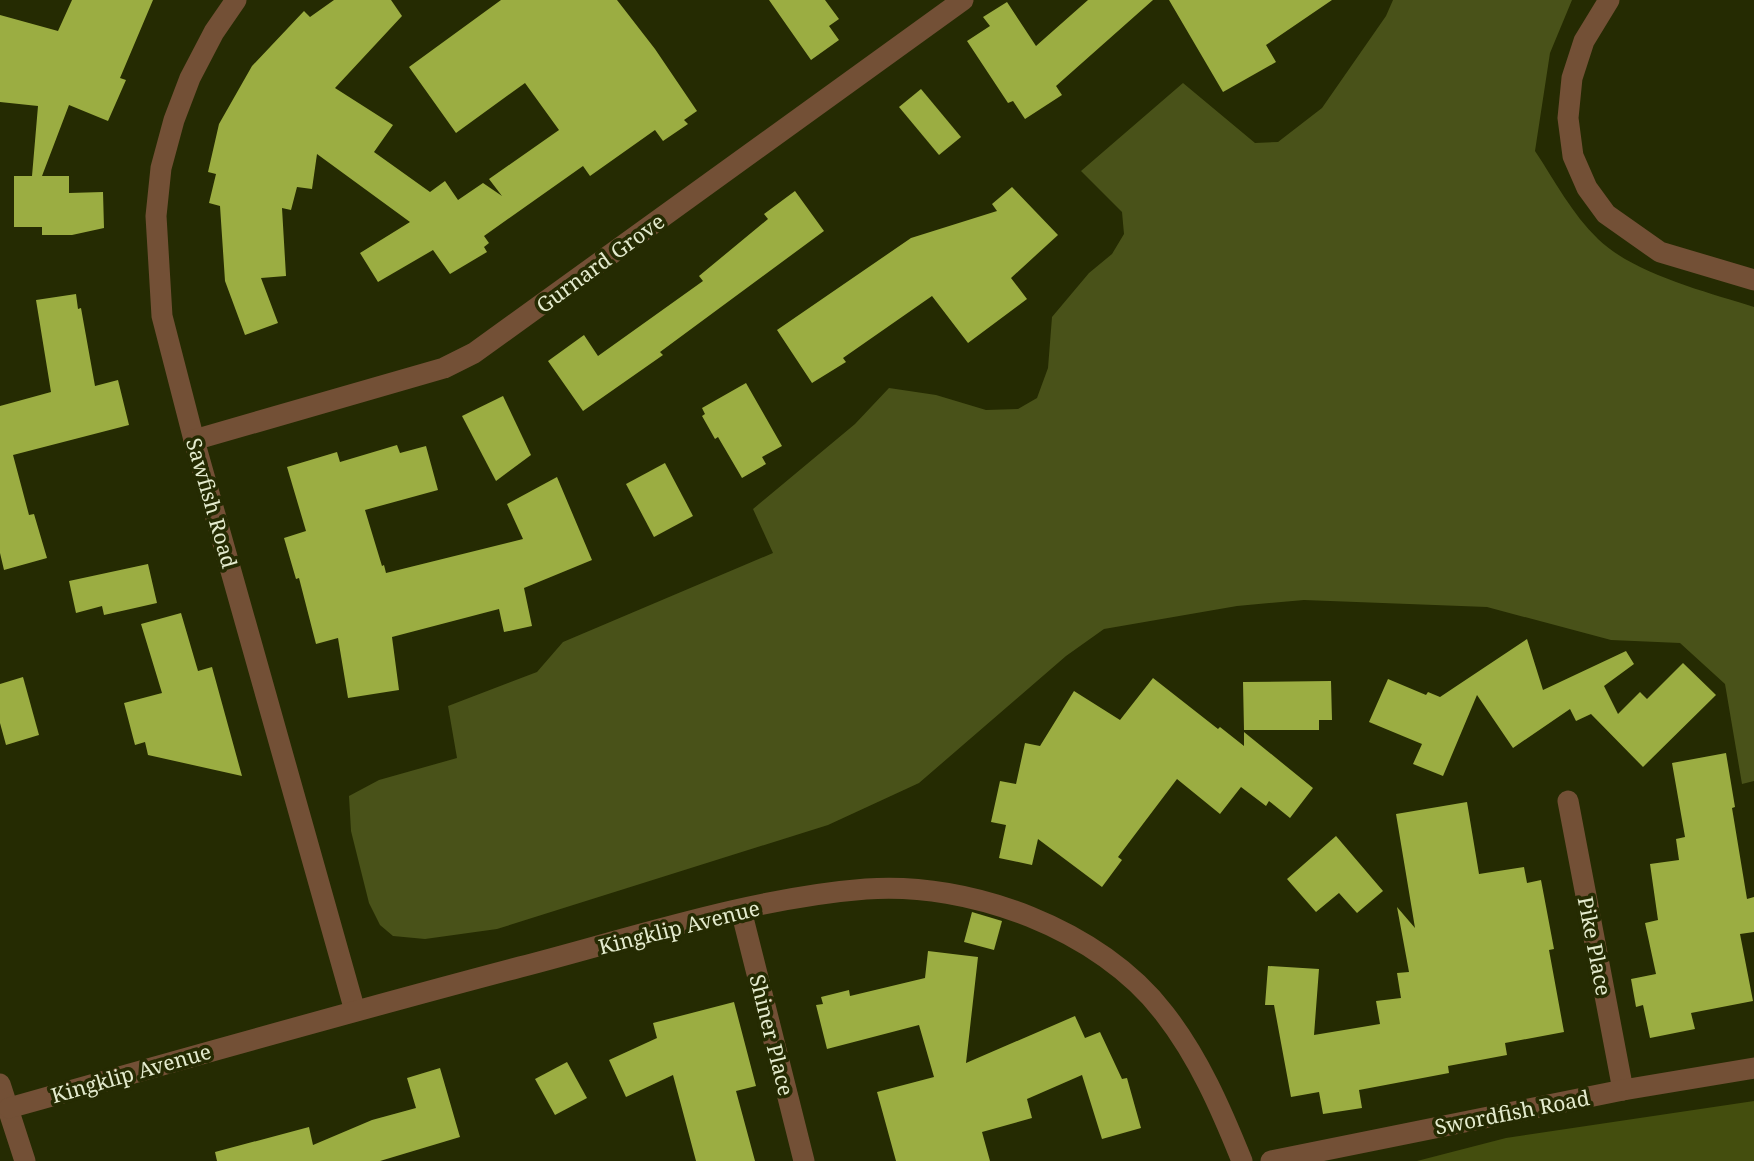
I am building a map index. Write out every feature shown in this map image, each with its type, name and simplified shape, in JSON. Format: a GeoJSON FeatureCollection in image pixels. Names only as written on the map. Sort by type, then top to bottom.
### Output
{"type":"FeatureCollection","features":[{"type":"Feature","properties":{"kind":"street","name":"Sawfish Road"},"geometry":{"type":"LineString","coordinates":[[236,0],[214,32],[190,78],[174,120],[161,168],[156,216],[162,316],[194,440],[355,1011]]}},
{"type":"Feature","properties":{"kind":"street","name":"Gurnard Grove"},"geometry":{"type":"LineString","coordinates":[[194,440],[444,368],[474,353],[963,0]]}},
{"type":"Feature","properties":{"kind":"street"},"geometry":{"type":"LineString","coordinates":[[1609,0],[1584,41],[1572,78],[1568,118],[1573,156],[1587,188],[1606,214],[1660,252],[1754,281]]}},
{"type":"Feature","properties":{"kind":"street","name":"Pike Place"},"geometry":{"type":"LineString","coordinates":[[1568,802],[1623,1090]]}},
{"type":"Feature","properties":{"kind":"street","name":"Kingklip Avenue"},"geometry":{"type":"LineString","coordinates":[[9,1108],[355,1011],[741,909],[869,889],[921,889],[974,899],[1011,910],[1070,935],[1106,958],[1163,1011],[1207,1080],[1242,1161]]}},
{"type":"Feature","properties":{"kind":"street","name":"Shiner Place"},"geometry":{"type":"LineString","coordinates":[[741,909],[804,1161]]}},
{"type":"Feature","properties":{"kind":"street","name":"Swordfish Road"},"geometry":{"type":"LineString","coordinates":[[1271,1161],[1623,1090],[1754,1068]]}},
{"type":"Feature","properties":{"kind":"street"},"geometry":{"type":"LineString","coordinates":[[0,1084],[24,1161]]}},
{"type":"Feature","properties":{"kind":"green space"},"geometry":{"type":"Polygon","coordinates":[[[1393,0],[1572,0],[1550,53],[1535,151],[1580,219],[1613,251],[1651,272],[1754,307],[1754,781],[1742,784],[1725,684],[1680,643],[1611,640],[1487,607],[1304,600],[1237,606],[1104,629],[1066,656],[919,783],[828,825],[497,929],[425,939],[393,936],[380,925],[369,903],[351,831],[349,796],[379,780],[457,758],[448,706],[537,672],[563,642],[773,553],[753,509],[855,424],[889,388],[936,395],[986,410],[1018,409],[1037,398],[1048,368],[1052,317],[1089,273],[1112,254],[1124,234],[1122,212],[1081,171],[1183,83],[1255,143],[1278,142],[1322,108],[1386,16],[1393,0]]]}},
{"type":"Feature","properties":{"kind":"green space"},"geometry":{"type":"Polygon","coordinates":[[[1754,1101],[1754,1161],[1417,1161],[1506,1138],[1754,1101]]]}},
{"type":"Feature","properties":{"kind":"building"},"geometry":{"type":"Polygon","coordinates":[[[72,0],[153,0],[120,78],[126,80],[108,121],[69,105],[42,176],[69,176],[69,193],[103,192],[104,228],[72,235],[42,235],[42,227],[14,227],[14,176],[32,176],[38,106],[0,102],[0,15],[58,31],[72,0]]]}},
{"type":"Feature","properties":{"kind":"building"},"geometry":{"type":"Polygon","coordinates":[[[334,0],[391,0],[402,16],[335,88],[393,125],[374,152],[430,192],[445,181],[458,200],[483,183],[502,196],[489,179],[559,130],[525,83],[456,133],[409,67],[501,0],[617,0],[655,49],[697,111],[684,120],[688,124],[663,141],[655,130],[590,176],[583,166],[484,236],[489,243],[484,247],[487,252],[450,274],[433,250],[378,282],[360,253],[410,222],[317,154],[312,189],[297,187],[291,210],[282,208],[286,276],[261,278],[278,323],[245,335],[225,281],[220,206],[209,203],[216,174],[208,172],[219,124],[252,66],[304,11],[310,17],[334,0]]]}},
{"type":"Feature","properties":{"kind":"building"},"geometry":{"type":"Polygon","coordinates":[[[769,0],[825,0],[839,19],[829,26],[839,40],[811,60],[769,0]]]}},
{"type":"Feature","properties":{"kind":"building"},"geometry":{"type":"Polygon","coordinates":[[[1088,0],[1153,0],[1056,86],[1062,95],[1025,119],[1013,101],[1008,103],[967,41],[990,26],[983,17],[1007,2],[1036,46],[1088,0]]]}},
{"type":"Feature","properties":{"kind":"building"},"geometry":{"type":"Polygon","coordinates":[[[1169,0],[1332,0],[1266,45],[1276,62],[1223,92],[1169,0]]]}},
{"type":"Feature","properties":{"kind":"building"},"geometry":{"type":"Polygon","coordinates":[[[921,89],[961,137],[939,155],[899,107],[921,89]]]}},
{"type":"Feature","properties":{"kind":"building"},"geometry":{"type":"Polygon","coordinates":[[[1012,187],[1058,235],[1011,278],[1027,299],[968,343],[932,296],[843,358],[846,362],[812,383],[777,330],[911,238],[997,211],[992,204],[1012,187]]]}},
{"type":"Feature","properties":{"kind":"building"},"geometry":{"type":"Polygon","coordinates":[[[795,191],[824,231],[660,352],[663,355],[583,411],[548,361],[584,335],[598,356],[703,281],[699,276],[768,219],[764,214],[795,191]]]}},
{"type":"Feature","properties":{"kind":"building"},"geometry":{"type":"Polygon","coordinates":[[[76,294],[95,386],[118,380],[129,425],[13,455],[29,515],[34,514],[47,558],[4,570],[0,553],[0,406],[51,392],[36,300],[76,294]]]}},
{"type":"Feature","properties":{"kind":"building"},"geometry":{"type":"Polygon","coordinates":[[[746,383],[782,446],[762,457],[766,464],[742,478],[718,437],[715,439],[702,416],[705,414],[702,408],[746,383]]]}},
{"type":"Feature","properties":{"kind":"building"},"geometry":{"type":"Polygon","coordinates":[[[503,396],[531,455],[496,481],[462,416],[503,396]]]}},
{"type":"Feature","properties":{"kind":"building"},"geometry":{"type":"Polygon","coordinates":[[[397,445],[400,453],[426,446],[438,490],[365,510],[386,573],[523,539],[507,504],[557,477],[592,560],[524,588],[532,626],[504,632],[499,609],[392,637],[399,690],[348,698],[338,638],[316,644],[299,578],[296,579],[284,538],[306,531],[287,467],[337,452],[340,462],[397,445]]]}},
{"type":"Feature","properties":{"kind":"building"},"geometry":{"type":"Polygon","coordinates":[[[665,463],[693,516],[654,537],[626,484],[665,463]]]}},
{"type":"Feature","properties":{"kind":"building"},"geometry":{"type":"Polygon","coordinates":[[[148,564],[157,603],[104,615],[102,606],[76,613],[69,581],[148,564]]]}},
{"type":"Feature","properties":{"kind":"building"},"geometry":{"type":"Polygon","coordinates":[[[181,613],[198,671],[212,667],[242,776],[148,755],[145,742],[135,745],[124,703],[162,693],[141,624],[181,613]]]}},
{"type":"Feature","properties":{"kind":"building"},"geometry":{"type":"Polygon","coordinates":[[[1527,639],[1543,690],[1626,651],[1634,664],[1604,686],[1618,714],[1640,692],[1647,699],[1683,663],[1716,695],[1643,767],[1591,714],[1576,721],[1570,709],[1513,748],[1477,695],[1443,776],[1413,764],[1422,744],[1369,722],[1388,679],[1426,695],[1428,692],[1440,697],[1527,639]]]}},
{"type":"Feature","properties":{"kind":"building"},"geometry":{"type":"Polygon","coordinates":[[[23,677],[39,735],[6,745],[0,723],[0,684],[23,677]]]}},
{"type":"Feature","properties":{"kind":"building"},"geometry":{"type":"Polygon","coordinates":[[[1153,678],[1244,746],[1244,732],[1313,788],[1290,818],[1269,801],[1266,806],[1241,787],[1220,814],[1177,779],[1118,857],[1122,860],[1102,887],[1038,839],[1032,865],[999,858],[1006,825],[991,822],[1000,781],[1016,784],[1025,743],[1040,746],[1074,691],[1120,720],[1153,678]]]}},
{"type":"Feature","properties":{"kind":"building"},"geometry":{"type":"Polygon","coordinates":[[[1331,681],[1332,720],[1319,720],[1319,730],[1244,730],[1243,682],[1331,681]]]}},
{"type":"Feature","properties":{"kind":"building"},"geometry":{"type":"Polygon","coordinates":[[[1726,753],[1747,899],[1754,897],[1754,932],[1740,934],[1753,1001],[1691,1013],[1695,1029],[1650,1038],[1643,1005],[1636,1007],[1631,979],[1656,974],[1645,923],[1658,920],[1650,864],[1679,860],[1676,839],[1685,837],[1672,763],[1726,753]]]}},
{"type":"Feature","properties":{"kind":"building"},"geometry":{"type":"Polygon","coordinates":[[[1467,802],[1479,874],[1524,867],[1527,883],[1541,880],[1554,949],[1549,950],[1564,1032],[1505,1043],[1507,1055],[1448,1066],[1449,1073],[1359,1090],[1362,1108],[1323,1114],[1319,1092],[1291,1097],[1274,1005],[1265,1005],[1268,966],[1319,969],[1314,1035],[1380,1024],[1376,1001],[1401,998],[1397,973],[1409,972],[1397,907],[1415,928],[1396,814],[1467,802]]]}},
{"type":"Feature","properties":{"kind":"building"},"geometry":{"type":"Polygon","coordinates":[[[1336,836],[1383,891],[1357,913],[1339,893],[1316,912],[1287,879],[1336,836]]]}},
{"type":"Feature","properties":{"kind":"building"},"geometry":{"type":"Polygon","coordinates":[[[972,912],[1002,921],[994,950],[964,942],[972,912]]]}},
{"type":"Feature","properties":{"kind":"building"},"geometry":{"type":"Polygon","coordinates":[[[928,951],[978,957],[966,1063],[1075,1016],[1085,1038],[1100,1032],[1122,1079],[1127,1078],[1141,1128],[1102,1139],[1082,1075],[1027,1099],[1032,1118],[982,1132],[990,1161],[896,1161],[877,1092],[934,1077],[919,1025],[827,1049],[816,1005],[823,1004],[821,997],[849,990],[850,996],[925,978],[928,951]]]}},
{"type":"Feature","properties":{"kind":"building"},"geometry":{"type":"Polygon","coordinates":[[[734,1002],[756,1086],[736,1091],[755,1161],[696,1161],[673,1075],[626,1097],[609,1060],[657,1038],[653,1023],[734,1002]]]}},
{"type":"Feature","properties":{"kind":"building"},"geometry":{"type":"Polygon","coordinates":[[[567,1062],[587,1098],[555,1115],[535,1079],[567,1062]]]}},
{"type":"Feature","properties":{"kind":"building"},"geometry":{"type":"Polygon","coordinates":[[[440,1068],[460,1137],[380,1161],[217,1161],[215,1152],[309,1127],[313,1145],[372,1120],[416,1108],[407,1078],[440,1068]]]}}]}
